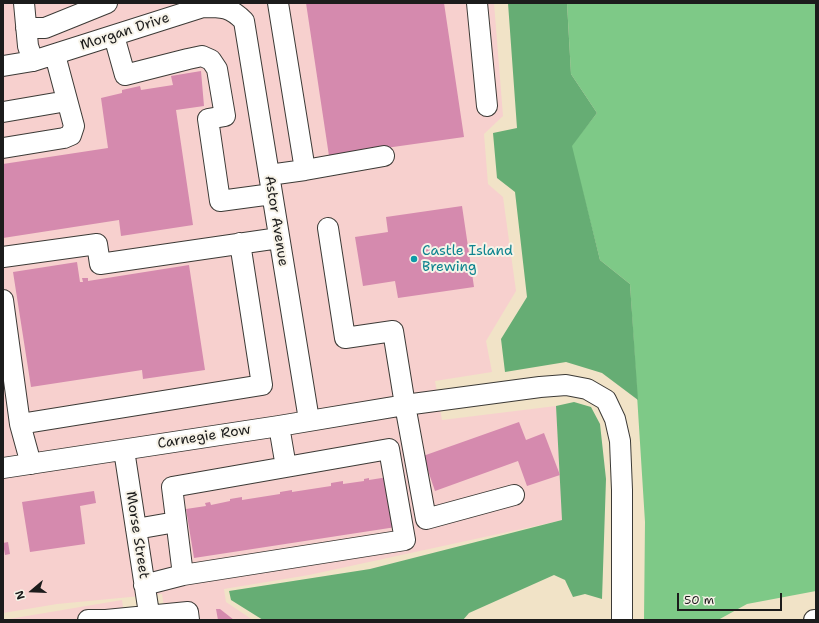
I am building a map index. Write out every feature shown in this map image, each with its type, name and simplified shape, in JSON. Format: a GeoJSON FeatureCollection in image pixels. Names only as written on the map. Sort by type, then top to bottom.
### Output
{"type":"FeatureCollection","features":[{"type":"Feature","properties":{"kind":"street"},"geometry":{"type":"LineString","coordinates":[[24,3],[28,46],[33,62]]}},
{"type":"Feature","properties":{"kind":"street"},"geometry":{"type":"LineString","coordinates":[[26,28],[45,28],[107,3]]}},
{"type":"Feature","properties":{"kind":"street"},"geometry":{"type":"LineString","coordinates":[[278,3],[305,170]]}},
{"type":"Feature","properties":{"kind":"street"},"geometry":{"type":"LineString","coordinates":[[477,3],[487,106]]}},
{"type":"Feature","properties":{"kind":"street","name":"Morgan Drive"},"geometry":{"type":"LineString","coordinates":[[3,66],[33,62],[204,7],[221,5],[234,12],[244,21]]}},
{"type":"Feature","properties":{"kind":"street","name":"Astor Avenue"},"geometry":{"type":"LineString","coordinates":[[244,21],[309,420]]}},
{"type":"Feature","properties":{"kind":"street"},"geometry":{"type":"LineString","coordinates":[[114,36],[125,75],[202,56],[211,60],[217,69],[225,116],[208,119],[220,201],[271,184],[305,170],[384,156]]}},
{"type":"Feature","properties":{"kind":"street"},"geometry":{"type":"LineString","coordinates":[[3,148],[64,138],[71,135],[74,126],[55,54]]}},
{"type":"Feature","properties":{"kind":"street"},"geometry":{"type":"LineString","coordinates":[[223,103],[256,96]]}},
{"type":"Feature","properties":{"kind":"street"},"geometry":{"type":"LineString","coordinates":[[3,112],[67,101]]}},
{"type":"Feature","properties":{"kind":"street"},"geometry":{"type":"LineString","coordinates":[[328,228],[345,338],[394,331],[405,405],[426,519],[514,495]]}},
{"type":"Feature","properties":{"kind":"street"},"geometry":{"type":"LineString","coordinates":[[3,257],[97,244],[100,264],[279,238]]}},
{"type":"Feature","properties":{"kind":"street"},"geometry":{"type":"LineString","coordinates":[[20,424],[262,385],[240,243]]}},
{"type":"Feature","properties":{"kind":"street"},"geometry":{"type":"LineString","coordinates":[[3,300],[20,424],[31,464]]}},
{"type":"Feature","properties":{"kind":"street","name":"Carnegie Row"},"geometry":{"type":"LineString","coordinates":[[3,468],[279,426],[405,405],[540,387],[566,385],[587,389],[606,400],[615,419],[620,442],[622,498],[622,620]]}},
{"type":"Feature","properties":{"kind":"street"},"geometry":{"type":"LineString","coordinates":[[279,426],[286,467]]}},
{"type":"Feature","properties":{"kind":"street"},"geometry":{"type":"LineString","coordinates":[[144,585],[184,575],[405,540],[389,449],[172,487],[184,575]]}},
{"type":"Feature","properties":{"kind":"street","name":"Morse Street"},"geometry":{"type":"LineString","coordinates":[[124,450],[149,617]]}},
{"type":"Feature","properties":{"kind":"street"},"geometry":{"type":"LineString","coordinates":[[136,529],[176,522]]}},
{"type":"Feature","properties":{"kind":"street"},"geometry":{"type":"LineString","coordinates":[[88,620],[149,617],[188,612],[189,620]]}},
{"type":"Feature","properties":{"kind":"shaded area"},"geometry":{"type":"Polygon","coordinates":[[[3,3],[494,3],[503,116],[484,134],[488,184],[503,197],[516,291],[486,341],[492,372],[435,381],[442,420],[556,406],[563,520],[309,575],[224,589],[226,602],[253,620],[166,620],[162,594],[57,604],[3,613],[3,3]]]}},
{"type":"Feature","properties":{"kind":"shaded area"},"geometry":{"type":"Polygon","coordinates":[[[122,600],[125,620],[3,620],[122,600]]]}},
{"type":"Feature","properties":{"kind":"green space"},"geometry":{"type":"Polygon","coordinates":[[[508,3],[567,3],[571,74],[597,113],[572,146],[600,260],[630,284],[638,400],[602,373],[566,362],[505,372],[501,339],[527,297],[515,192],[497,178],[493,133],[517,128],[508,3]]]}},
{"type":"Feature","properties":{"kind":"green space"},"geometry":{"type":"Polygon","coordinates":[[[567,3],[816,3],[816,591],[747,604],[718,620],[644,620],[645,522],[630,284],[600,260],[571,146],[597,113],[571,74],[567,3]]]}},
{"type":"Feature","properties":{"kind":"green space"},"geometry":{"type":"Polygon","coordinates":[[[574,402],[591,407],[600,424],[606,479],[602,599],[585,594],[573,597],[565,580],[554,575],[469,613],[463,620],[263,620],[231,600],[229,591],[370,569],[562,520],[556,406],[574,402]]]}},
{"type":"Feature","properties":{"kind":"building"},"geometry":{"type":"Polygon","coordinates":[[[306,3],[444,3],[464,137],[329,156],[306,3]]]}},
{"type":"Feature","properties":{"kind":"building"},"geometry":{"type":"Polygon","coordinates":[[[201,71],[204,106],[176,110],[193,225],[121,236],[119,220],[3,238],[3,164],[108,148],[101,98],[122,93],[122,90],[140,86],[141,90],[173,85],[171,76],[201,71]]]}},
{"type":"Feature","properties":{"kind":"building","name":"Castle Island Brewing"},"geometry":{"type":"Polygon","coordinates":[[[462,206],[474,287],[398,298],[395,281],[363,286],[355,237],[388,232],[386,217],[462,206]]]}},
{"type":"Feature","properties":{"kind":"building"},"geometry":{"type":"Polygon","coordinates":[[[77,262],[80,282],[83,282],[82,278],[88,278],[88,281],[189,265],[205,370],[143,379],[142,370],[31,387],[13,272],[77,262]]]}},
{"type":"Feature","properties":{"kind":"building"},"geometry":{"type":"Polygon","coordinates":[[[519,422],[526,440],[544,433],[560,475],[527,486],[518,461],[435,491],[423,456],[519,422]]]}},
{"type":"Feature","properties":{"kind":"building"},"geometry":{"type":"Polygon","coordinates":[[[388,477],[396,527],[194,558],[186,509],[206,506],[205,503],[210,502],[211,505],[242,497],[242,500],[280,494],[280,492],[292,490],[292,492],[331,486],[331,483],[343,481],[343,484],[364,481],[364,479],[369,478],[369,480],[388,477]]]}},
{"type":"Feature","properties":{"kind":"building"},"geometry":{"type":"Polygon","coordinates":[[[94,491],[96,503],[80,506],[85,544],[30,552],[22,502],[94,491]]]}},
{"type":"Feature","properties":{"kind":"building"},"geometry":{"type":"Polygon","coordinates":[[[8,542],[10,554],[5,555],[3,543],[8,542]]]}},
{"type":"Feature","properties":{"kind":"building"},"geometry":{"type":"Polygon","coordinates":[[[216,609],[220,609],[234,620],[218,620],[216,609]]]}},
{"type":"Feature","properties":{"kind":"place","name":"Castle Island Brewing"},"geometry":{"type":"Point","coordinates":[414,259]}}]}
